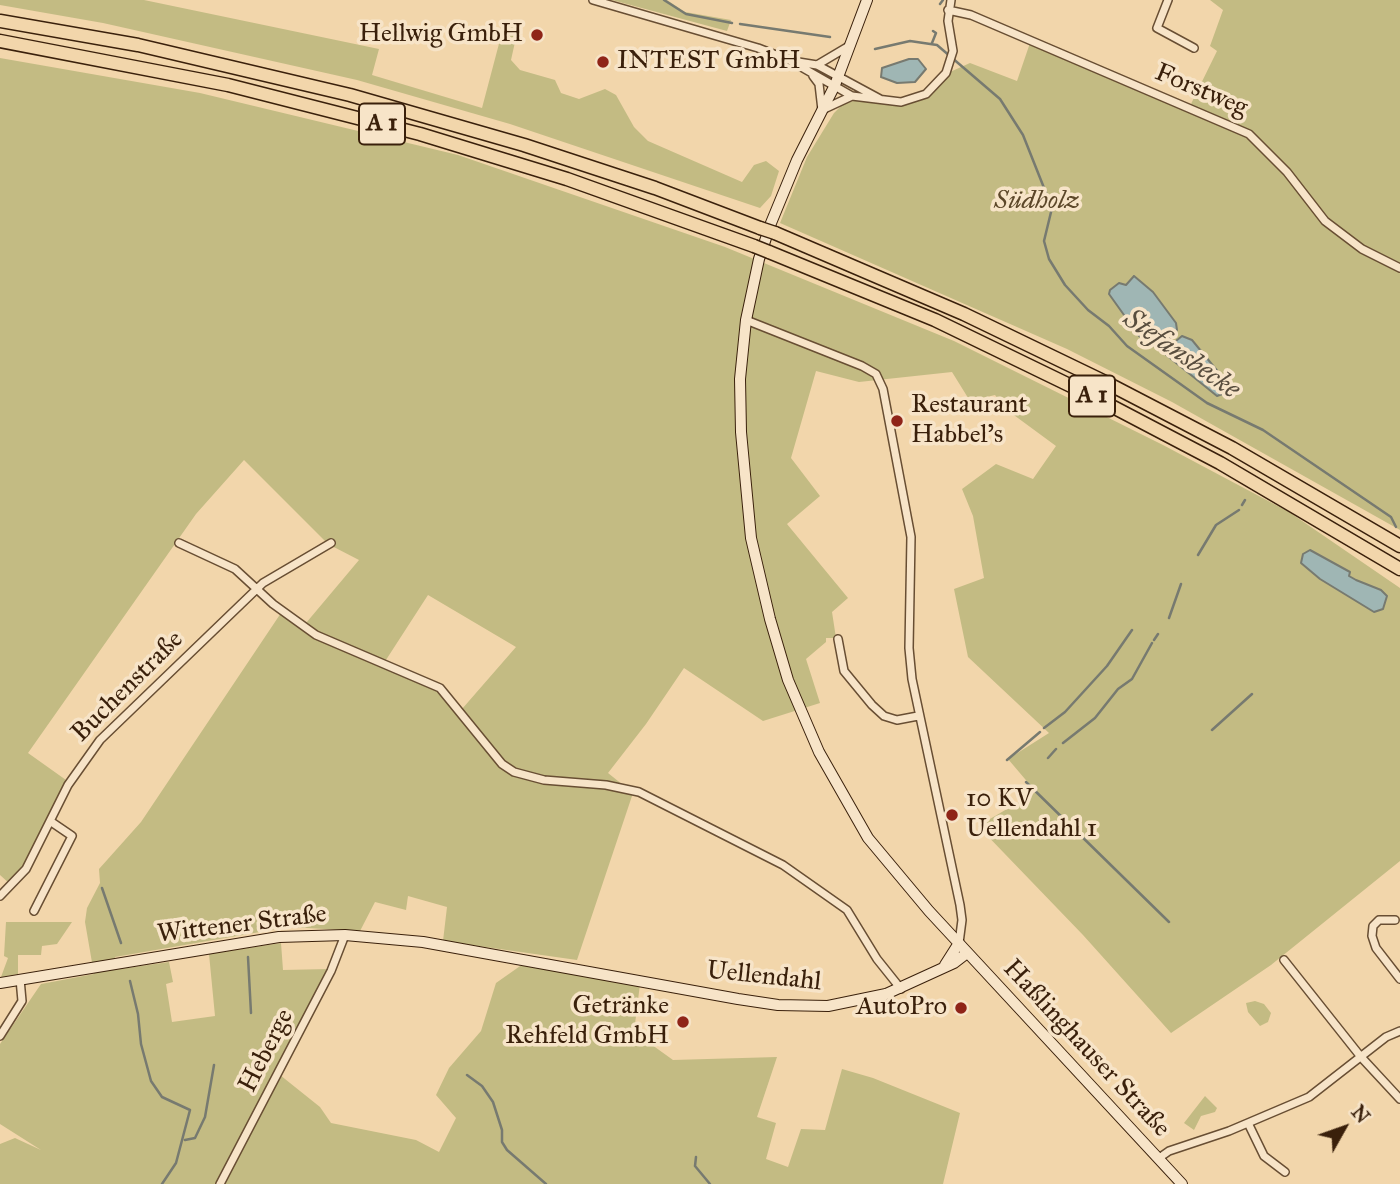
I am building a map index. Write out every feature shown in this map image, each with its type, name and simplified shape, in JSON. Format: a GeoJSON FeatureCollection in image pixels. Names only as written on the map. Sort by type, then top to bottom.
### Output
{"type":"FeatureCollection","features":[{"type":"Feature","properties":{"kind":"highway","name":"A 1"},"geometry":{"type":"LineString","coordinates":[[0,21],[138,46],[350,95],[537,149],[655,188],[775,233],[904,287],[1094,376],[1232,448],[1400,546]]}},
{"type":"Feature","properties":{"kind":"highway","name":"A 1"},"geometry":{"type":"LineString","coordinates":[[0,41],[228,85],[420,134],[567,179],[754,246],[935,320],[1096,398],[1231,469],[1400,569]]}},
{"type":"Feature","properties":{"kind":"main road","name":"Haßlinghauser Straße"},"geometry":{"type":"LineString","coordinates":[[867,0],[836,81],[771,223],[759,258],[746,320],[740,404],[751,538],[770,619],[789,680],[825,763],[862,828],[904,883],[1182,1184]]}},
{"type":"Feature","properties":{"kind":"main road","name":"Wittener Straße"},"geometry":{"type":"LineString","coordinates":[[0,983],[279,937],[345,934],[399,938],[572,969]]}},
{"type":"Feature","properties":{"kind":"main road","name":"Uellendahl"},"geometry":{"type":"LineString","coordinates":[[945,965],[959,943]]}},
{"type":"Feature","properties":{"kind":"main road","name":"Uellendahl"},"geometry":{"type":"LineString","coordinates":[[572,969],[737,999],[804,1007],[849,1003],[901,989],[945,965],[954,963],[967,953]]}},
{"type":"Feature","properties":{"kind":"street"},"geometry":{"type":"LineString","coordinates":[[593,0],[728,37],[789,60],[817,65],[852,96]]}},
{"type":"Feature","properties":{"kind":"street"},"geometry":{"type":"LineString","coordinates":[[789,60],[812,75],[819,84],[822,110],[852,96],[901,102],[926,93],[941,79],[953,51],[948,10],[951,0]]}},
{"type":"Feature","properties":{"kind":"street"},"geometry":{"type":"LineString","coordinates":[[1168,0],[1157,28],[1194,48]]}},
{"type":"Feature","properties":{"kind":"street","name":"Forstweg"},"geometry":{"type":"LineString","coordinates":[[948,10],[971,15],[1250,134],[1287,172],[1325,221],[1362,249],[1400,268]]}},
{"type":"Feature","properties":{"kind":"street"},"geometry":{"type":"LineString","coordinates":[[817,65],[850,45]]}},
{"type":"Feature","properties":{"kind":"street"},"geometry":{"type":"LineString","coordinates":[[812,75],[858,85],[880,99]]}},
{"type":"Feature","properties":{"kind":"street"},"geometry":{"type":"LineString","coordinates":[[746,320],[862,366],[880,380],[911,537],[909,648],[918,716],[960,905],[962,920],[959,943]]}},
{"type":"Feature","properties":{"kind":"street"},"geometry":{"type":"LineString","coordinates":[[179,542],[231,567],[316,635],[440,688],[502,764],[514,772],[544,780],[606,785],[639,792],[793,870],[846,909],[881,966],[901,989]]}},
{"type":"Feature","properties":{"kind":"street","name":"Buchenstraße"},"geometry":{"type":"LineString","coordinates":[[0,896],[26,869],[68,785],[100,740],[257,589],[289,565],[331,543]]}},
{"type":"Feature","properties":{"kind":"street"},"geometry":{"type":"LineString","coordinates":[[838,639],[845,671],[872,705],[884,716],[897,720],[918,716]]}},
{"type":"Feature","properties":{"kind":"street"},"geometry":{"type":"LineString","coordinates":[[34,911],[72,836],[50,821]]}},
{"type":"Feature","properties":{"kind":"street"},"geometry":{"type":"LineString","coordinates":[[1395,920],[1379,920],[1373,926],[1372,936],[1376,948],[1400,979]]}},
{"type":"Feature","properties":{"kind":"street","name":"Heberge"},"geometry":{"type":"LineString","coordinates":[[220,1184],[331,971],[345,934]]}},
{"type":"Feature","properties":{"kind":"street"},"geometry":{"type":"LineString","coordinates":[[1284,960],[1361,1058],[1400,1099]]}},
{"type":"Feature","properties":{"kind":"street"},"geometry":{"type":"LineString","coordinates":[[0,1036],[22,1001],[20,979]]}},
{"type":"Feature","properties":{"kind":"street"},"geometry":{"type":"LineString","coordinates":[[1162,1162],[1175,1151],[1314,1094],[1386,1037],[1400,1031]]}},
{"type":"Feature","properties":{"kind":"street"},"geometry":{"type":"LineString","coordinates":[[1248,1123],[1264,1156],[1285,1172]]}},
{"type":"Feature","properties":{"kind":"green space"},"geometry":{"type":"Polygon","coordinates":[[[0,0],[144,0],[379,49],[372,75],[482,108],[505,21],[519,24],[511,60],[520,70],[555,80],[561,93],[579,99],[605,89],[616,95],[634,127],[648,141],[742,182],[754,165],[766,161],[779,171],[771,196],[760,208],[510,124],[357,80],[103,23],[0,5],[0,0]]]}},
{"type":"Feature","properties":{"kind":"green space"},"geometry":{"type":"Polygon","coordinates":[[[612,0],[667,0],[685,12],[731,20],[727,31],[612,0]]]}},
{"type":"Feature","properties":{"kind":"green space","name":"Südholz"},"geometry":{"type":"Polygon","coordinates":[[[1210,0],[1400,0],[1400,266],[1363,248],[1326,219],[1300,185],[1297,187],[1324,221],[1361,250],[1400,269],[1400,530],[1172,402],[1067,349],[780,223],[807,157],[834,113],[843,104],[857,100],[903,105],[917,101],[936,90],[950,72],[970,63],[1017,81],[1030,43],[994,27],[1191,111],[1190,106],[1217,51],[1210,46],[1223,10],[1210,0]]]}},
{"type":"Feature","properties":{"kind":"green space"},"geometry":{"type":"Polygon","coordinates":[[[0,58],[200,93],[458,155],[725,247],[954,341],[1163,445],[1289,512],[1400,588],[1400,861],[1271,965],[1171,1033],[1083,935],[978,826],[1036,792],[1008,759],[1049,733],[968,657],[954,589],[984,578],[973,516],[962,489],[996,464],[1033,479],[1056,446],[1007,410],[995,395],[970,401],[952,372],[859,382],[816,371],[791,458],[820,496],[787,524],[848,598],[832,612],[836,638],[826,638],[826,642],[806,659],[820,703],[763,721],[684,668],[608,773],[633,793],[577,960],[443,941],[447,907],[408,896],[406,910],[375,902],[360,931],[289,927],[115,957],[113,970],[169,962],[173,982],[166,984],[172,1022],[215,1016],[209,954],[281,943],[283,970],[330,969],[280,1075],[320,1107],[331,1123],[416,1140],[439,1152],[456,1118],[436,1095],[449,1068],[481,1031],[496,983],[523,964],[640,984],[634,1032],[673,1060],[777,1057],[757,1117],[776,1123],[766,1159],[788,1167],[801,1129],[825,1130],[842,1069],[873,1078],[960,1113],[943,1184],[0,1184],[0,1144],[15,1138],[41,1150],[0,1124],[0,1044],[41,984],[94,974],[85,922],[87,908],[100,883],[99,869],[141,822],[281,613],[301,629],[359,560],[328,544],[244,460],[196,514],[28,753],[66,780],[21,872],[10,884],[0,875],[0,58]],[[428,595],[384,663],[352,651],[349,653],[439,690],[467,720],[462,709],[516,647],[428,595]]]}},
{"type":"Feature","properties":{"kind":"green space"},"geometry":{"type":"Polygon","coordinates":[[[6,922],[72,922],[57,944],[42,946],[41,955],[18,955],[18,974],[1,977],[8,958],[4,956],[6,922]]]}},
{"type":"Feature","properties":{"kind":"green space"},"geometry":{"type":"Polygon","coordinates":[[[1255,1001],[1264,1004],[1271,1013],[1268,1022],[1260,1026],[1248,1012],[1246,1003],[1255,1001]]]}},
{"type":"Feature","properties":{"kind":"green space"},"geometry":{"type":"Polygon","coordinates":[[[1205,1096],[1217,1108],[1215,1112],[1201,1116],[1194,1130],[1184,1123],[1205,1096]]]}},
{"type":"Feature","properties":{"kind":"water"},"geometry":{"type":"Polygon","coordinates":[[[909,59],[918,59],[926,69],[915,82],[897,83],[881,77],[882,68],[909,59]]]}},
{"type":"Feature","properties":{"kind":"water"},"geometry":{"type":"Polygon","coordinates":[[[1134,276],[1153,292],[1176,323],[1177,330],[1162,346],[1155,347],[1139,336],[1109,294],[1119,283],[1126,285],[1134,276]]]}},
{"type":"Feature","properties":{"kind":"water"},"geometry":{"type":"Polygon","coordinates":[[[1182,336],[1192,340],[1233,390],[1217,396],[1165,354],[1165,350],[1182,336]]]}},
{"type":"Feature","properties":{"kind":"water"},"geometry":{"type":"Polygon","coordinates":[[[1310,550],[1350,572],[1349,576],[1356,580],[1381,590],[1387,596],[1383,609],[1374,612],[1320,579],[1301,563],[1303,554],[1310,550]]]}},
{"type":"Feature","properties":{"kind":"waterway","name":"Stefansbecke"},"geometry":{"type":"LineString","coordinates":[[664,0],[686,14],[732,23]]}},
{"type":"Feature","properties":{"kind":"waterway"},"geometry":{"type":"LineString","coordinates":[[940,4],[943,0]]}},
{"type":"Feature","properties":{"kind":"waterway","name":"Stefansbecke"},"geometry":{"type":"LineString","coordinates":[[740,24],[830,37]]}},
{"type":"Feature","properties":{"kind":"waterway"},"geometry":{"type":"LineString","coordinates":[[932,43],[936,33],[933,31]]}},
{"type":"Feature","properties":{"kind":"waterway","name":"Stefansbecke"},"geometry":{"type":"LineString","coordinates":[[875,49],[910,41],[937,45],[1000,99],[1023,135],[1052,208],[1044,241],[1049,259],[1065,285],[1127,346],[1207,403],[1263,430],[1391,517],[1396,527]]}},
{"type":"Feature","properties":{"kind":"waterway"},"geometry":{"type":"LineString","coordinates":[[1242,505],[1245,500]]}},
{"type":"Feature","properties":{"kind":"waterway"},"geometry":{"type":"LineString","coordinates":[[1198,555],[1216,525],[1239,510]]}},
{"type":"Feature","properties":{"kind":"waterway"},"geometry":{"type":"LineString","coordinates":[[1169,618],[1181,584]]}},
{"type":"Feature","properties":{"kind":"waterway"},"geometry":{"type":"LineString","coordinates":[[1044,728],[1065,712],[1107,666],[1132,630]]}},
{"type":"Feature","properties":{"kind":"waterway"},"geometry":{"type":"LineString","coordinates":[[1154,640],[1158,634]]}},
{"type":"Feature","properties":{"kind":"waterway"},"geometry":{"type":"LineString","coordinates":[[1063,743],[1095,718],[1118,689],[1132,679],[1152,643]]}},
{"type":"Feature","properties":{"kind":"waterway"},"geometry":{"type":"LineString","coordinates":[[1212,730],[1252,694]]}},
{"type":"Feature","properties":{"kind":"waterway"},"geometry":{"type":"LineString","coordinates":[[1007,760],[1040,732]]}},
{"type":"Feature","properties":{"kind":"waterway"},"geometry":{"type":"LineString","coordinates":[[1048,758],[1056,749]]}},
{"type":"Feature","properties":{"kind":"waterway"},"geometry":{"type":"LineString","coordinates":[[1026,782],[1169,922]]}},
{"type":"Feature","properties":{"kind":"waterway"},"geometry":{"type":"LineString","coordinates":[[102,888],[121,943]]}},
{"type":"Feature","properties":{"kind":"waterway"},"geometry":{"type":"LineString","coordinates":[[248,957],[251,1013]]}},
{"type":"Feature","properties":{"kind":"waterway"},"geometry":{"type":"LineString","coordinates":[[130,981],[138,1014],[141,1044],[151,1081],[162,1097],[190,1110],[176,1163],[162,1184]]}},
{"type":"Feature","properties":{"kind":"waterway"},"geometry":{"type":"LineString","coordinates":[[185,1140],[195,1138],[205,1117],[214,1065]]}},
{"type":"Feature","properties":{"kind":"waterway"},"geometry":{"type":"LineString","coordinates":[[467,1075],[482,1086],[493,1102],[502,1130],[502,1142],[507,1150],[546,1184]]}},
{"type":"Feature","properties":{"kind":"waterway"},"geometry":{"type":"LineString","coordinates":[[696,1157],[695,1166],[710,1184]]}},
{"type":"Feature","properties":{"kind":"place","name":"Hellwig GmbH"},"geometry":{"type":"Point","coordinates":[537,35]}},
{"type":"Feature","properties":{"kind":"place","name":"INTEST GmbH"},"geometry":{"type":"Point","coordinates":[603,62]}},
{"type":"Feature","properties":{"kind":"place","name":"Restaurant Habbel's"},"geometry":{"type":"Point","coordinates":[897,421]}},
{"type":"Feature","properties":{"kind":"place","name":"10 KV Uellendahl 1"},"geometry":{"type":"Point","coordinates":[952,815]}},
{"type":"Feature","properties":{"kind":"place","name":"AutoPro"},"geometry":{"type":"Point","coordinates":[961,1008]}},
{"type":"Feature","properties":{"kind":"place","name":"Getränke Rehfeld GmbH"},"geometry":{"type":"Point","coordinates":[683,1022]}}]}
